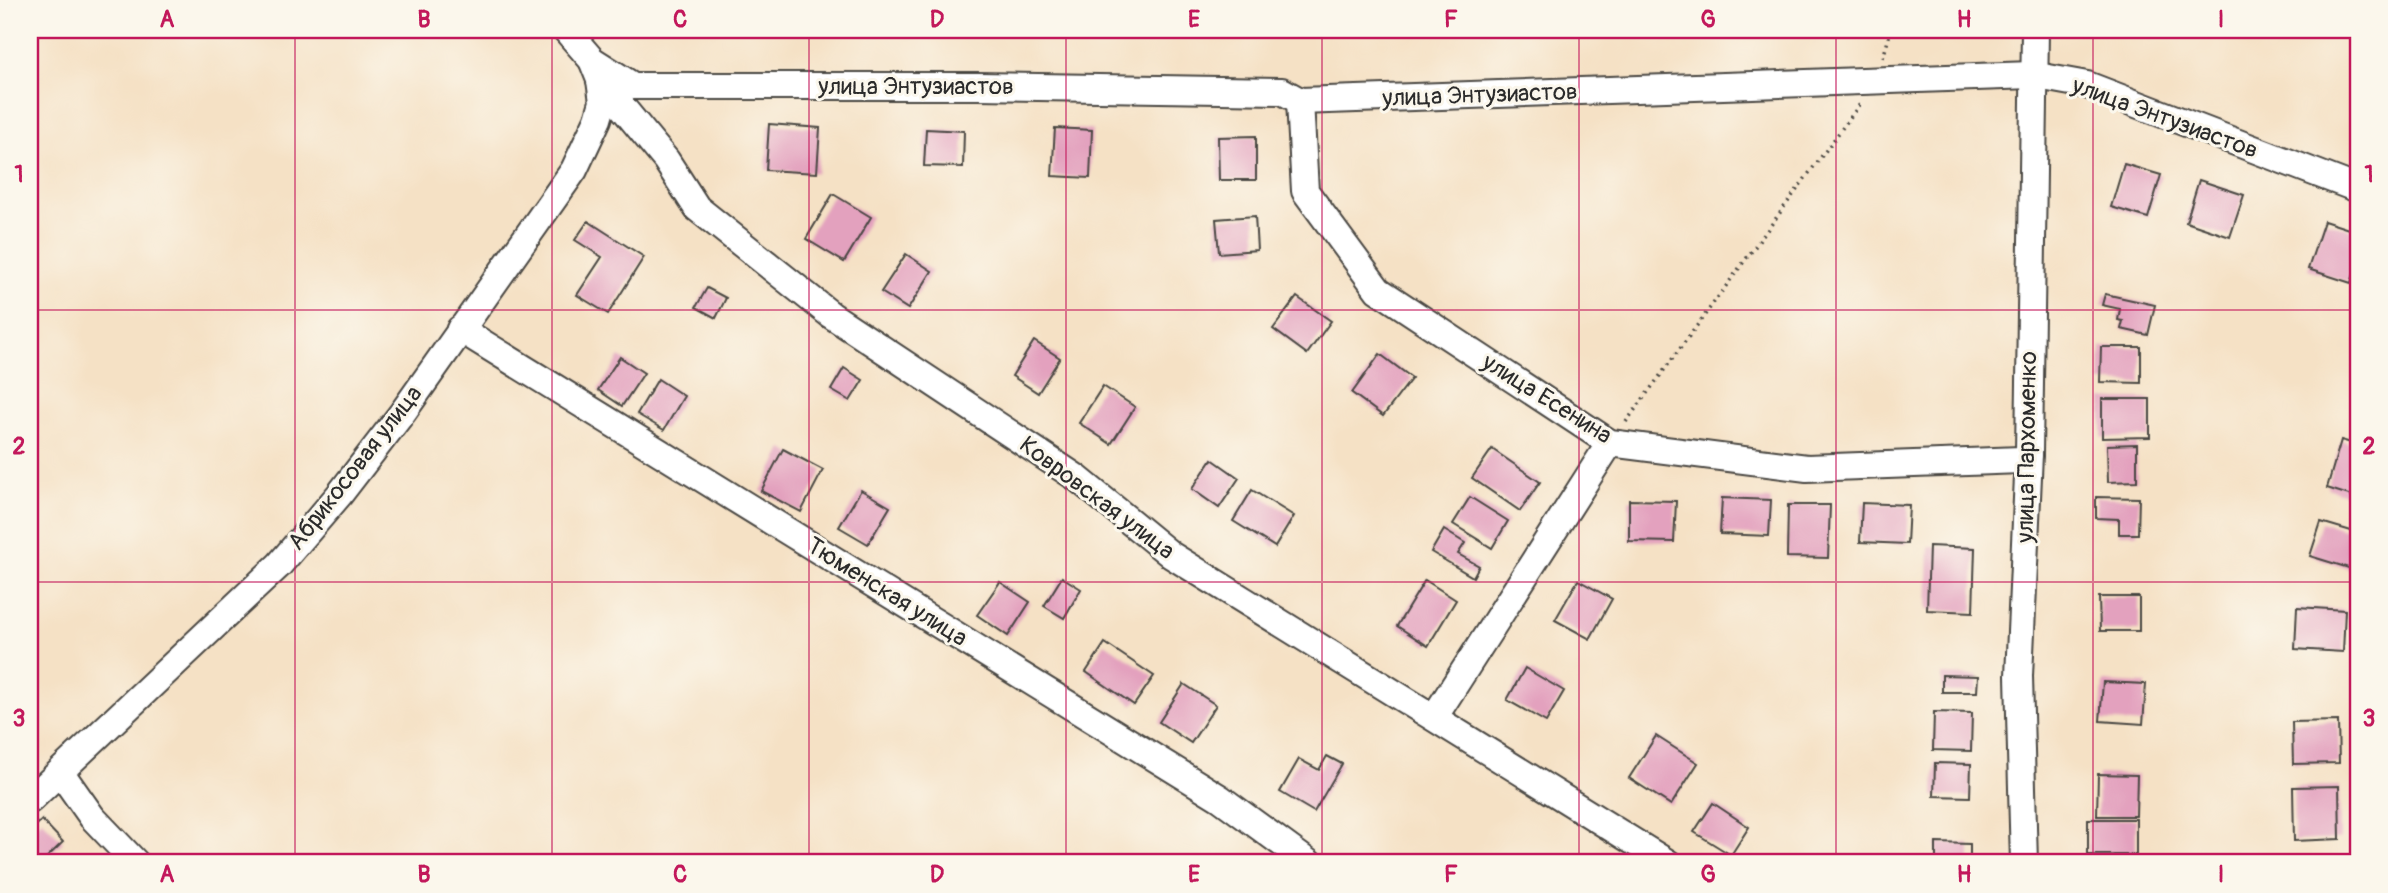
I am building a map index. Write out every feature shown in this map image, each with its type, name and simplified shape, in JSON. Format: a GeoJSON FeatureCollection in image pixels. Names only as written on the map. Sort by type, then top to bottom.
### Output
{"type":"FeatureCollection","features":[{"type":"Feature","properties":{"kind":"street","name":"Ковровская улица"},"geometry":{"type":"LineString","coordinates":[[566,30],[666,160],[697,208],[831,315],[1077,478],[1171,555],[1435,716],[1668,863]]}},
{"type":"Feature","properties":{"kind":"street","name":"улица Пархоменко"},"geometry":{"type":"LineString","coordinates":[[2024,863],[2020,676],[2029,454],[2032,75],[2035,30]]}},
{"type":"Feature","properties":{"kind":"street","name":"улица Энтузиастов"},"geometry":{"type":"LineString","coordinates":[[596,70],[633,86],[978,86],[1282,90],[1300,101],[2032,75],[2087,85],[2358,189]]}},
{"type":"Feature","properties":{"kind":"street","name":"Абрикосовая улица"},"geometry":{"type":"LineString","coordinates":[[30,800],[61,774],[133,700],[278,565],[339,495],[387,433],[574,170],[591,140],[603,102],[596,70]]}},
{"type":"Feature","properties":{"kind":"street","name":"улица Есенина"},"geometry":{"type":"LineString","coordinates":[[1300,101],[1305,191],[1378,290],[1610,443],[1807,468],[2021,460],[2029,454]]}},
{"type":"Feature","properties":{"kind":"street","name":"Тюменская улица"},"geometry":{"type":"LineString","coordinates":[[460,328],[1220,798],[1309,863]]}},
{"type":"Feature","properties":{"kind":"street"},"geometry":{"type":"LineString","coordinates":[[1435,716],[1610,443]]}},
{"type":"Feature","properties":{"kind":"street"},"geometry":{"type":"LineString","coordinates":[[61,774],[92,817],[135,863]]}},
{"type":"Feature","properties":{"kind":"path"},"geometry":{"type":"LineString","coordinates":[[1610,443],[1877,80],[1891,30]]}},
{"type":"Feature","properties":{"kind":"building"},"geometry":{"type":"Polygon","coordinates":[[[769,124],[820,128],[817,173],[766,170],[769,124]]]}},
{"type":"Feature","properties":{"kind":"building"},"geometry":{"type":"Polygon","coordinates":[[[1055,128],[1092,130],[1090,178],[1052,176],[1055,128]]]}},
{"type":"Feature","properties":{"kind":"building"},"geometry":{"type":"Polygon","coordinates":[[[926,129],[964,131],[963,167],[924,166],[926,129]]]}},
{"type":"Feature","properties":{"kind":"building"},"geometry":{"type":"Polygon","coordinates":[[[1256,136],[1256,180],[1219,180],[1218,137],[1256,136]]]}},
{"type":"Feature","properties":{"kind":"building"},"geometry":{"type":"Polygon","coordinates":[[[2124,164],[2161,175],[2148,218],[2111,207],[2124,164]]]}},
{"type":"Feature","properties":{"kind":"building"},"geometry":{"type":"Polygon","coordinates":[[[2199,180],[2244,195],[2230,237],[2186,222],[2199,180]]]}},
{"type":"Feature","properties":{"kind":"building"},"geometry":{"type":"Polygon","coordinates":[[[833,194],[871,217],[844,262],[806,239],[833,194]]]}},
{"type":"Feature","properties":{"kind":"building"},"geometry":{"type":"Polygon","coordinates":[[[1255,216],[1257,250],[1219,253],[1216,219],[1255,216]]]}},
{"type":"Feature","properties":{"kind":"building"},"geometry":{"type":"Polygon","coordinates":[[[588,221],[644,257],[608,314],[577,295],[602,257],[575,240],[588,221]]]}},
{"type":"Feature","properties":{"kind":"building"},"geometry":{"type":"Polygon","coordinates":[[[2324,221],[2358,232],[2358,262],[2351,283],[2308,269],[2324,221]]]}},
{"type":"Feature","properties":{"kind":"building"},"geometry":{"type":"Polygon","coordinates":[[[906,254],[932,271],[908,309],[881,292],[906,254]]]}},
{"type":"Feature","properties":{"kind":"building"},"geometry":{"type":"Polygon","coordinates":[[[707,288],[726,298],[716,318],[696,307],[707,288]]]}},
{"type":"Feature","properties":{"kind":"building"},"geometry":{"type":"Polygon","coordinates":[[[2105,294],[2155,305],[2148,335],[2121,329],[2123,321],[2118,320],[2120,309],[2102,305],[2105,294]]]}},
{"type":"Feature","properties":{"kind":"building"},"geometry":{"type":"Polygon","coordinates":[[[1297,297],[1331,321],[1307,354],[1273,329],[1297,297]]]}},
{"type":"Feature","properties":{"kind":"building"},"geometry":{"type":"Polygon","coordinates":[[[1034,341],[1060,358],[1038,393],[1012,376],[1034,341]]]}},
{"type":"Feature","properties":{"kind":"building"},"geometry":{"type":"Polygon","coordinates":[[[2101,347],[2141,347],[2141,383],[2100,382],[2101,347]]]}},
{"type":"Feature","properties":{"kind":"building"},"geometry":{"type":"Polygon","coordinates":[[[1380,354],[1412,378],[1383,416],[1352,393],[1380,354]]]}},
{"type":"Feature","properties":{"kind":"building"},"geometry":{"type":"Polygon","coordinates":[[[620,357],[644,373],[622,406],[598,390],[620,357]]]}},
{"type":"Feature","properties":{"kind":"building"},"geometry":{"type":"Polygon","coordinates":[[[844,368],[863,380],[850,401],[831,390],[844,368]]]}},
{"type":"Feature","properties":{"kind":"building"},"geometry":{"type":"Polygon","coordinates":[[[658,379],[684,396],[664,430],[637,414],[658,379]]]}},
{"type":"Feature","properties":{"kind":"building"},"geometry":{"type":"Polygon","coordinates":[[[1103,386],[1135,407],[1111,444],[1079,423],[1103,386]]]}},
{"type":"Feature","properties":{"kind":"building"},"geometry":{"type":"Polygon","coordinates":[[[2102,399],[2150,399],[2150,437],[2102,438],[2102,399]]]}},
{"type":"Feature","properties":{"kind":"building"},"geometry":{"type":"Polygon","coordinates":[[[2341,440],[2358,445],[2358,498],[2327,488],[2341,440]]]}},
{"type":"Feature","properties":{"kind":"building"},"geometry":{"type":"Polygon","coordinates":[[[2137,444],[2137,481],[2108,482],[2107,445],[2137,444]]]}},
{"type":"Feature","properties":{"kind":"building"},"geometry":{"type":"Polygon","coordinates":[[[783,449],[823,470],[801,512],[761,491],[783,449]]]}},
{"type":"Feature","properties":{"kind":"building"},"geometry":{"type":"Polygon","coordinates":[[[1492,449],[1540,482],[1520,511],[1472,478],[1492,449]]]}},
{"type":"Feature","properties":{"kind":"building"},"geometry":{"type":"Polygon","coordinates":[[[1212,459],[1239,478],[1219,508],[1192,489],[1212,459]]]}},
{"type":"Feature","properties":{"kind":"building"},"geometry":{"type":"Polygon","coordinates":[[[861,490],[890,507],[868,544],[839,527],[861,490]]]}},
{"type":"Feature","properties":{"kind":"building"},"geometry":{"type":"Polygon","coordinates":[[[1252,490],[1294,516],[1275,547],[1233,521],[1252,490]]]}},
{"type":"Feature","properties":{"kind":"building"},"geometry":{"type":"Polygon","coordinates":[[[1470,497],[1508,521],[1492,548],[1453,524],[1470,497]]]}},
{"type":"Feature","properties":{"kind":"building"},"geometry":{"type":"Polygon","coordinates":[[[2096,497],[2139,498],[2138,534],[2119,534],[2119,519],[2096,518],[2096,497]]]}},
{"type":"Feature","properties":{"kind":"building"},"geometry":{"type":"Polygon","coordinates":[[[1722,498],[1771,500],[1769,536],[1720,534],[1722,498]]]}},
{"type":"Feature","properties":{"kind":"building"},"geometry":{"type":"Polygon","coordinates":[[[1629,500],[1676,501],[1674,542],[1629,541],[1629,500]]]}},
{"type":"Feature","properties":{"kind":"building"},"geometry":{"type":"Polygon","coordinates":[[[1862,503],[1909,505],[1907,544],[1860,542],[1862,503]]]}},
{"type":"Feature","properties":{"kind":"building"},"geometry":{"type":"Polygon","coordinates":[[[1788,505],[1830,505],[1828,558],[1787,557],[1788,505]]]}},
{"type":"Feature","properties":{"kind":"building"},"geometry":{"type":"Polygon","coordinates":[[[2321,522],[2358,533],[2355,570],[2310,556],[2321,522]]]}},
{"type":"Feature","properties":{"kind":"building"},"geometry":{"type":"Polygon","coordinates":[[[1444,530],[1465,543],[1458,554],[1479,566],[1473,577],[1431,552],[1444,530]]]}},
{"type":"Feature","properties":{"kind":"building"},"geometry":{"type":"Polygon","coordinates":[[[1929,546],[1975,548],[1973,612],[1927,610],[1929,546]]]}},
{"type":"Feature","properties":{"kind":"building"},"geometry":{"type":"Polygon","coordinates":[[[1062,577],[1081,589],[1064,618],[1044,606],[1062,577]]]}},
{"type":"Feature","properties":{"kind":"building"},"geometry":{"type":"Polygon","coordinates":[[[1425,580],[1456,600],[1428,646],[1397,626],[1425,580]]]}},
{"type":"Feature","properties":{"kind":"building"},"geometry":{"type":"Polygon","coordinates":[[[1578,580],[1612,599],[1590,639],[1555,620],[1578,580]]]}},
{"type":"Feature","properties":{"kind":"building"},"geometry":{"type":"Polygon","coordinates":[[[1000,582],[1030,602],[1008,636],[977,615],[1000,582]]]}},
{"type":"Feature","properties":{"kind":"building"},"geometry":{"type":"Polygon","coordinates":[[[2099,597],[2139,597],[2139,631],[2100,631],[2099,597]]]}},
{"type":"Feature","properties":{"kind":"building"},"geometry":{"type":"Polygon","coordinates":[[[2297,607],[2345,610],[2343,652],[2295,649],[2297,607]]]}},
{"type":"Feature","properties":{"kind":"building"},"geometry":{"type":"Polygon","coordinates":[[[1105,643],[1154,676],[1134,705],[1086,672],[1105,643]]]}},
{"type":"Feature","properties":{"kind":"building"},"geometry":{"type":"Polygon","coordinates":[[[1525,668],[1564,691],[1546,722],[1507,700],[1525,668]]]}},
{"type":"Feature","properties":{"kind":"building"},"geometry":{"type":"Polygon","coordinates":[[[1942,675],[1978,676],[1977,692],[1942,692],[1942,675]]]}},
{"type":"Feature","properties":{"kind":"building"},"geometry":{"type":"Polygon","coordinates":[[[2103,682],[2146,684],[2143,724],[2100,721],[2103,682]]]}},
{"type":"Feature","properties":{"kind":"building"},"geometry":{"type":"Polygon","coordinates":[[[1184,684],[1216,705],[1191,743],[1159,722],[1184,684]]]}},
{"type":"Feature","properties":{"kind":"building"},"geometry":{"type":"Polygon","coordinates":[[[1934,712],[1972,713],[1971,751],[1933,750],[1934,712]]]}},
{"type":"Feature","properties":{"kind":"building"},"geometry":{"type":"Polygon","coordinates":[[[2338,721],[2339,763],[2293,764],[2292,722],[2338,721]]]}},
{"type":"Feature","properties":{"kind":"building"},"geometry":{"type":"Polygon","coordinates":[[[1656,736],[1698,763],[1671,805],[1629,778],[1656,736]]]}},
{"type":"Feature","properties":{"kind":"building"},"geometry":{"type":"Polygon","coordinates":[[[1327,756],[1342,764],[1314,812],[1280,792],[1299,759],[1319,770],[1327,756]]]}},
{"type":"Feature","properties":{"kind":"building"},"geometry":{"type":"Polygon","coordinates":[[[1935,763],[1971,764],[1970,797],[1934,796],[1935,763]]]}},
{"type":"Feature","properties":{"kind":"building"},"geometry":{"type":"Polygon","coordinates":[[[2098,774],[2137,775],[2136,816],[2097,816],[2098,774]]]}},
{"type":"Feature","properties":{"kind":"building"},"geometry":{"type":"Polygon","coordinates":[[[2339,786],[2340,839],[2294,841],[2293,787],[2339,786]]]}},
{"type":"Feature","properties":{"kind":"building"},"geometry":{"type":"Polygon","coordinates":[[[1713,803],[1749,827],[1731,855],[1694,832],[1713,803]]]}},
{"type":"Feature","properties":{"kind":"building"},"geometry":{"type":"Polygon","coordinates":[[[2088,819],[2136,819],[2136,855],[2088,855],[2088,819]]]}},
{"type":"Feature","properties":{"kind":"building"},"geometry":{"type":"Polygon","coordinates":[[[42,820],[63,842],[41,863],[30,851],[30,831],[42,820]]]}},
{"type":"Feature","properties":{"kind":"building"},"geometry":{"type":"Polygon","coordinates":[[[1936,843],[1970,844],[1970,863],[1936,863],[1936,843]]]}}]}
